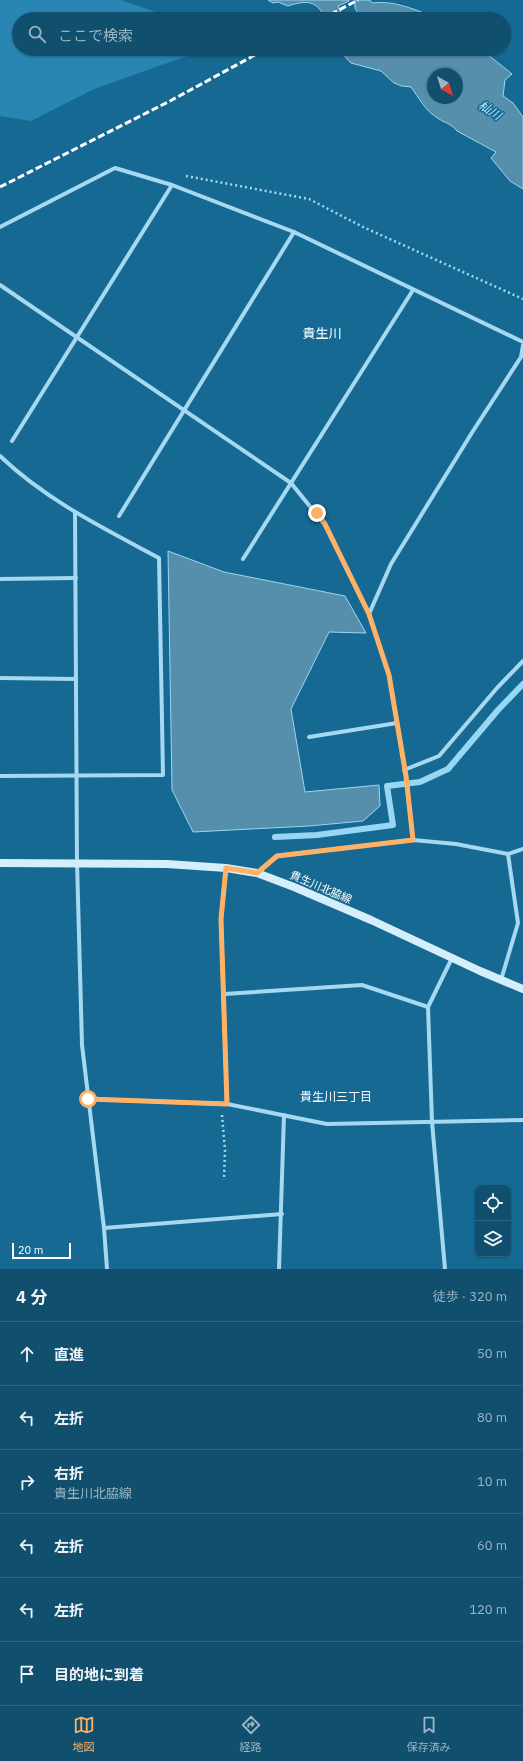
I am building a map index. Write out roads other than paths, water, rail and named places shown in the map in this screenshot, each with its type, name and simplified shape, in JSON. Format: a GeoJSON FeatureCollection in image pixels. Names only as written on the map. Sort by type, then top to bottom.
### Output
{"type":"FeatureCollection","features":[{"type":"Feature","properties":{"kind":"main road","name":"貴生川北脇線"},"geometry":{"type":"LineString","coordinates":[[0,863],[77,862],[167,864],[226,868],[257,873],[371,920],[523,989]]}},
{"type":"Feature","properties":{"kind":"street"},"geometry":{"type":"LineString","coordinates":[[0,227],[115,168],[172,184],[294,232],[523,342]]}},
{"type":"Feature","properties":{"kind":"street"},"geometry":{"type":"LineString","coordinates":[[12,440],[172,184]]}},
{"type":"Feature","properties":{"kind":"street"},"geometry":{"type":"LineString","coordinates":[[119,516],[294,232]]}},
{"type":"Feature","properties":{"kind":"street"},"geometry":{"type":"LineString","coordinates":[[0,285],[291,483],[325,524],[369,614],[389,675],[406,776],[413,840]]}},
{"type":"Feature","properties":{"kind":"street"},"geometry":{"type":"LineString","coordinates":[[243,559],[413,290]]}},
{"type":"Feature","properties":{"kind":"street"},"geometry":{"type":"LineString","coordinates":[[369,614],[391,564],[473,431],[521,357],[523,345]]}},
{"type":"Feature","properties":{"kind":"street"},"geometry":{"type":"LineString","coordinates":[[0,456],[48,496],[75,513],[159,558],[163,775],[0,776]]}},
{"type":"Feature","properties":{"kind":"street"},"geometry":{"type":"LineString","coordinates":[[75,513],[77,862],[82,1046],[104,1228],[106,1269]]}},
{"type":"Feature","properties":{"kind":"street"},"geometry":{"type":"LineString","coordinates":[[0,579],[76,578]]}},
{"type":"Feature","properties":{"kind":"street"},"geometry":{"type":"LineString","coordinates":[[404,770],[439,756],[498,688],[523,662]]}},
{"type":"Feature","properties":{"kind":"street"},"geometry":{"type":"LineString","coordinates":[[0,678],[76,679]]}},
{"type":"Feature","properties":{"kind":"street"},"geometry":{"type":"LineString","coordinates":[[309,737],[397,723]]}},
{"type":"Feature","properties":{"kind":"street"},"geometry":{"type":"LineString","coordinates":[[257,873],[277,856],[413,840],[456,844],[508,854],[523,849]]}},
{"type":"Feature","properties":{"kind":"street"},"geometry":{"type":"LineString","coordinates":[[501,980],[518,923],[508,854]]}},
{"type":"Feature","properties":{"kind":"street"},"geometry":{"type":"LineString","coordinates":[[226,868],[221,919],[227,1104]]}},
{"type":"Feature","properties":{"kind":"street"},"geometry":{"type":"LineString","coordinates":[[445,1269],[432,1122],[428,1007],[452,958]]}},
{"type":"Feature","properties":{"kind":"street"},"geometry":{"type":"LineString","coordinates":[[224,994],[362,986],[428,1007]]}},
{"type":"Feature","properties":{"kind":"street"},"geometry":{"type":"LineString","coordinates":[[88,1099],[227,1104],[327,1124],[523,1120]]}},
{"type":"Feature","properties":{"kind":"street"},"geometry":{"type":"LineString","coordinates":[[279,1269],[282,1214],[284,1115]]}},
{"type":"Feature","properties":{"kind":"street"},"geometry":{"type":"LineString","coordinates":[[104,1228],[282,1214]]}},
{"type":"Feature","properties":{"kind":"water"},"geometry":{"type":"Polygon","coordinates":[[[268,0],[349,0],[338,6],[341,12],[321,12],[315,5],[306,2],[288,6],[278,2],[273,3],[268,0]]]}},
{"type":"Feature","properties":{"kind":"water"},"geometry":{"type":"Polygon","coordinates":[[[355,0],[369,0],[373,3],[381,2],[397,4],[422,12],[357,12],[355,8],[355,0]]]}},
{"type":"Feature","properties":{"kind":"water","name":"杣川"},"geometry":{"type":"Polygon","coordinates":[[[344,56],[490,56],[512,74],[505,80],[503,96],[513,103],[523,117],[523,189],[510,181],[491,158],[496,152],[457,131],[452,126],[432,114],[422,104],[411,87],[394,83],[381,71],[351,63],[344,56]]]}},
{"type":"Feature","properties":{"kind":"water"},"geometry":{"type":"Polygon","coordinates":[[[168,551],[224,572],[345,596],[366,633],[329,632],[291,709],[305,792],[379,785],[380,806],[363,821],[309,826],[193,832],[172,790],[168,551]]]}},
{"type":"Feature","properties":{"kind":"waterway"},"geometry":{"type":"LineString","coordinates":[[275,837],[317,835],[393,825],[387,786],[420,782],[448,769],[498,710],[523,684]]}},
{"type":"Feature","properties":{"kind":"railway"},"geometry":{"type":"LineString","coordinates":[[335,12],[358,0]]}},
{"type":"Feature","properties":{"kind":"railway"},"geometry":{"type":"LineString","coordinates":[[0,187],[170,101],[253,56]]}},
{"type":"Feature","properties":{"kind":"district","name":"貴生川"},"geometry":{"type":"Point","coordinates":[322,333]}},
{"type":"Feature","properties":{"kind":"district","name":"貴生川三丁目"},"geometry":{"type":"Point","coordinates":[336,1096]}}]}
